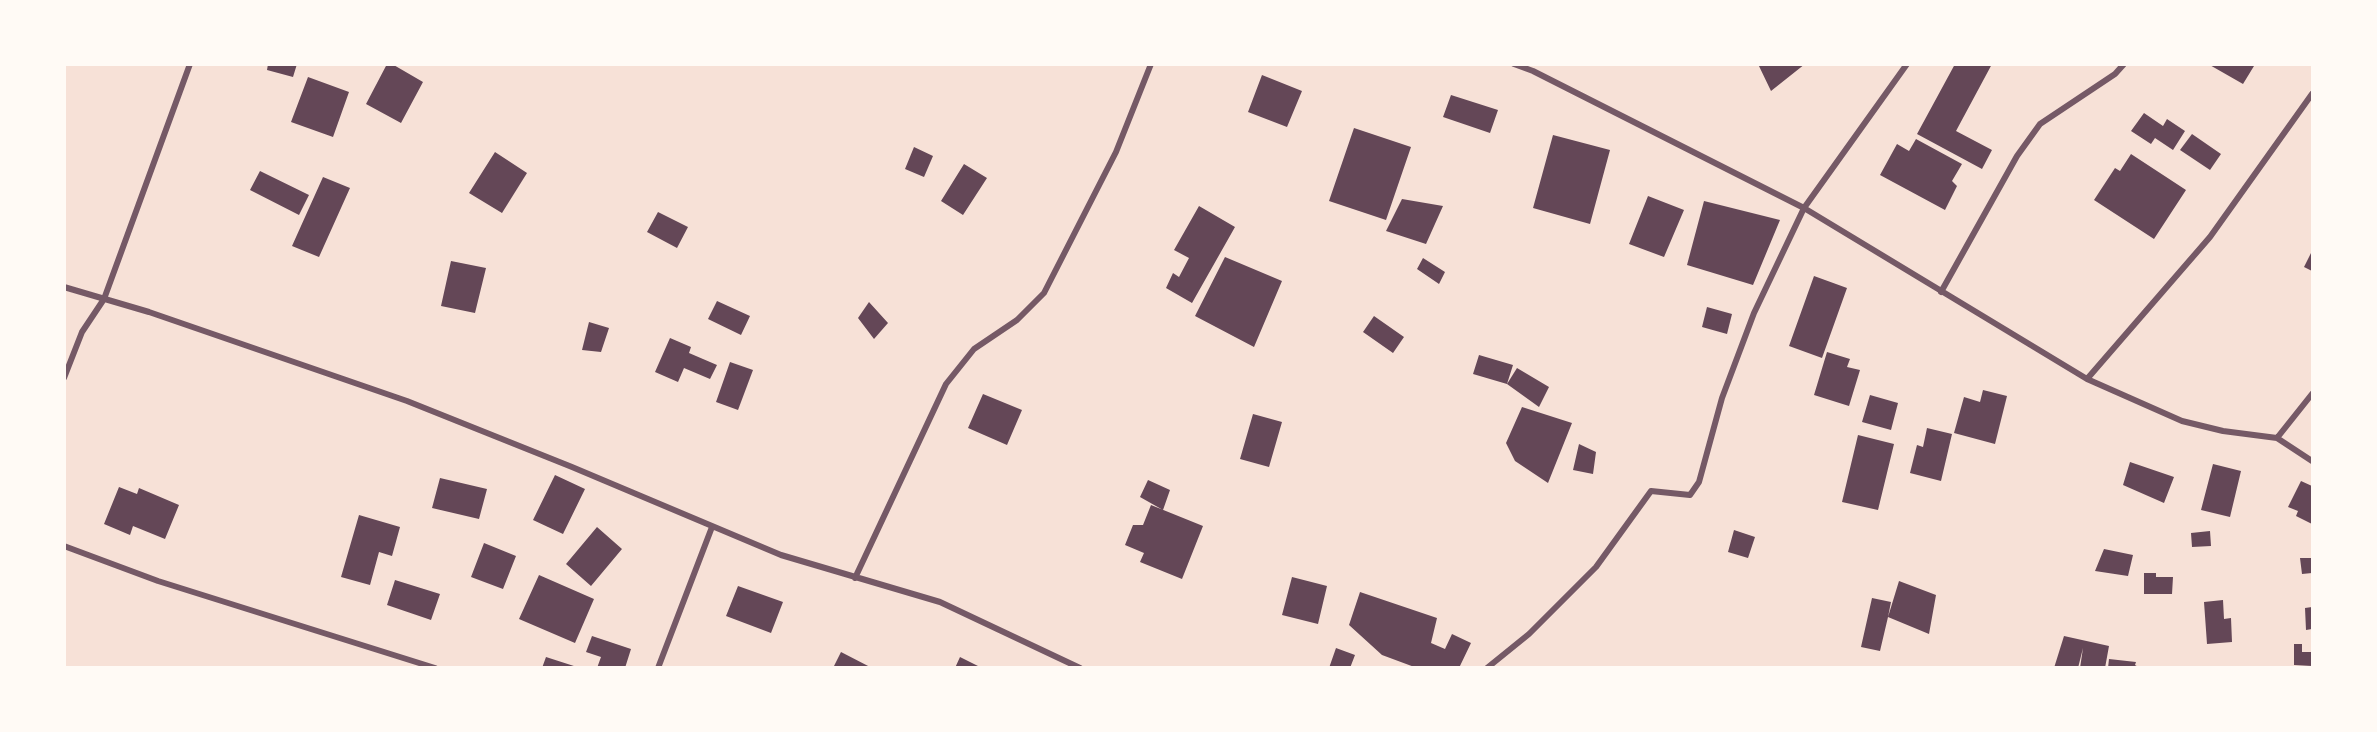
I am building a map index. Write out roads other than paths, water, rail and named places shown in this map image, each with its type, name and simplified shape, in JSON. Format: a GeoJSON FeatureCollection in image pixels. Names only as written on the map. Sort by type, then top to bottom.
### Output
{"type":"FeatureCollection","features":[{"type":"Feature","properties":{"kind":"street"},"geometry":{"type":"LineString","coordinates":[[64,378],[81,332],[104,299],[190,64]]}},
{"type":"Feature","properties":{"kind":"street"},"geometry":{"type":"LineString","coordinates":[[855,578],[946,384],[974,349],[1017,320],[1044,293],[1116,152],[1151,64]]}},
{"type":"Feature","properties":{"kind":"street"},"geometry":{"type":"LineString","coordinates":[[1514,64],[1534,68],[1804,208],[2087,379],[2182,421],[2223,431],[2277,438],[2313,462]]}},
{"type":"Feature","properties":{"kind":"street"},"geometry":{"type":"LineString","coordinates":[[1488,668],[1529,634],[1596,567],[1651,491],[1690,495],[1700,482],[1722,398],[1754,312],[1804,208],[1907,64]]}},
{"type":"Feature","properties":{"kind":"street"},"geometry":{"type":"LineString","coordinates":[[1941,292],[2017,156],[2040,124],[2115,74],[2124,64]]}},
{"type":"Feature","properties":{"kind":"street"},"geometry":{"type":"LineString","coordinates":[[2087,379],[2210,237],[2313,94]]}},
{"type":"Feature","properties":{"kind":"street"},"geometry":{"type":"LineString","coordinates":[[64,287],[149,312],[407,401],[572,466],[781,555],[940,602],[1080,668]]}},
{"type":"Feature","properties":{"kind":"street"},"geometry":{"type":"LineString","coordinates":[[2277,438],[2313,394]]}},
{"type":"Feature","properties":{"kind":"street"},"geometry":{"type":"LineString","coordinates":[[658,668],[712,527]]}},
{"type":"Feature","properties":{"kind":"street"},"geometry":{"type":"LineString","coordinates":[[64,546],[158,581],[435,668]]}}]}
